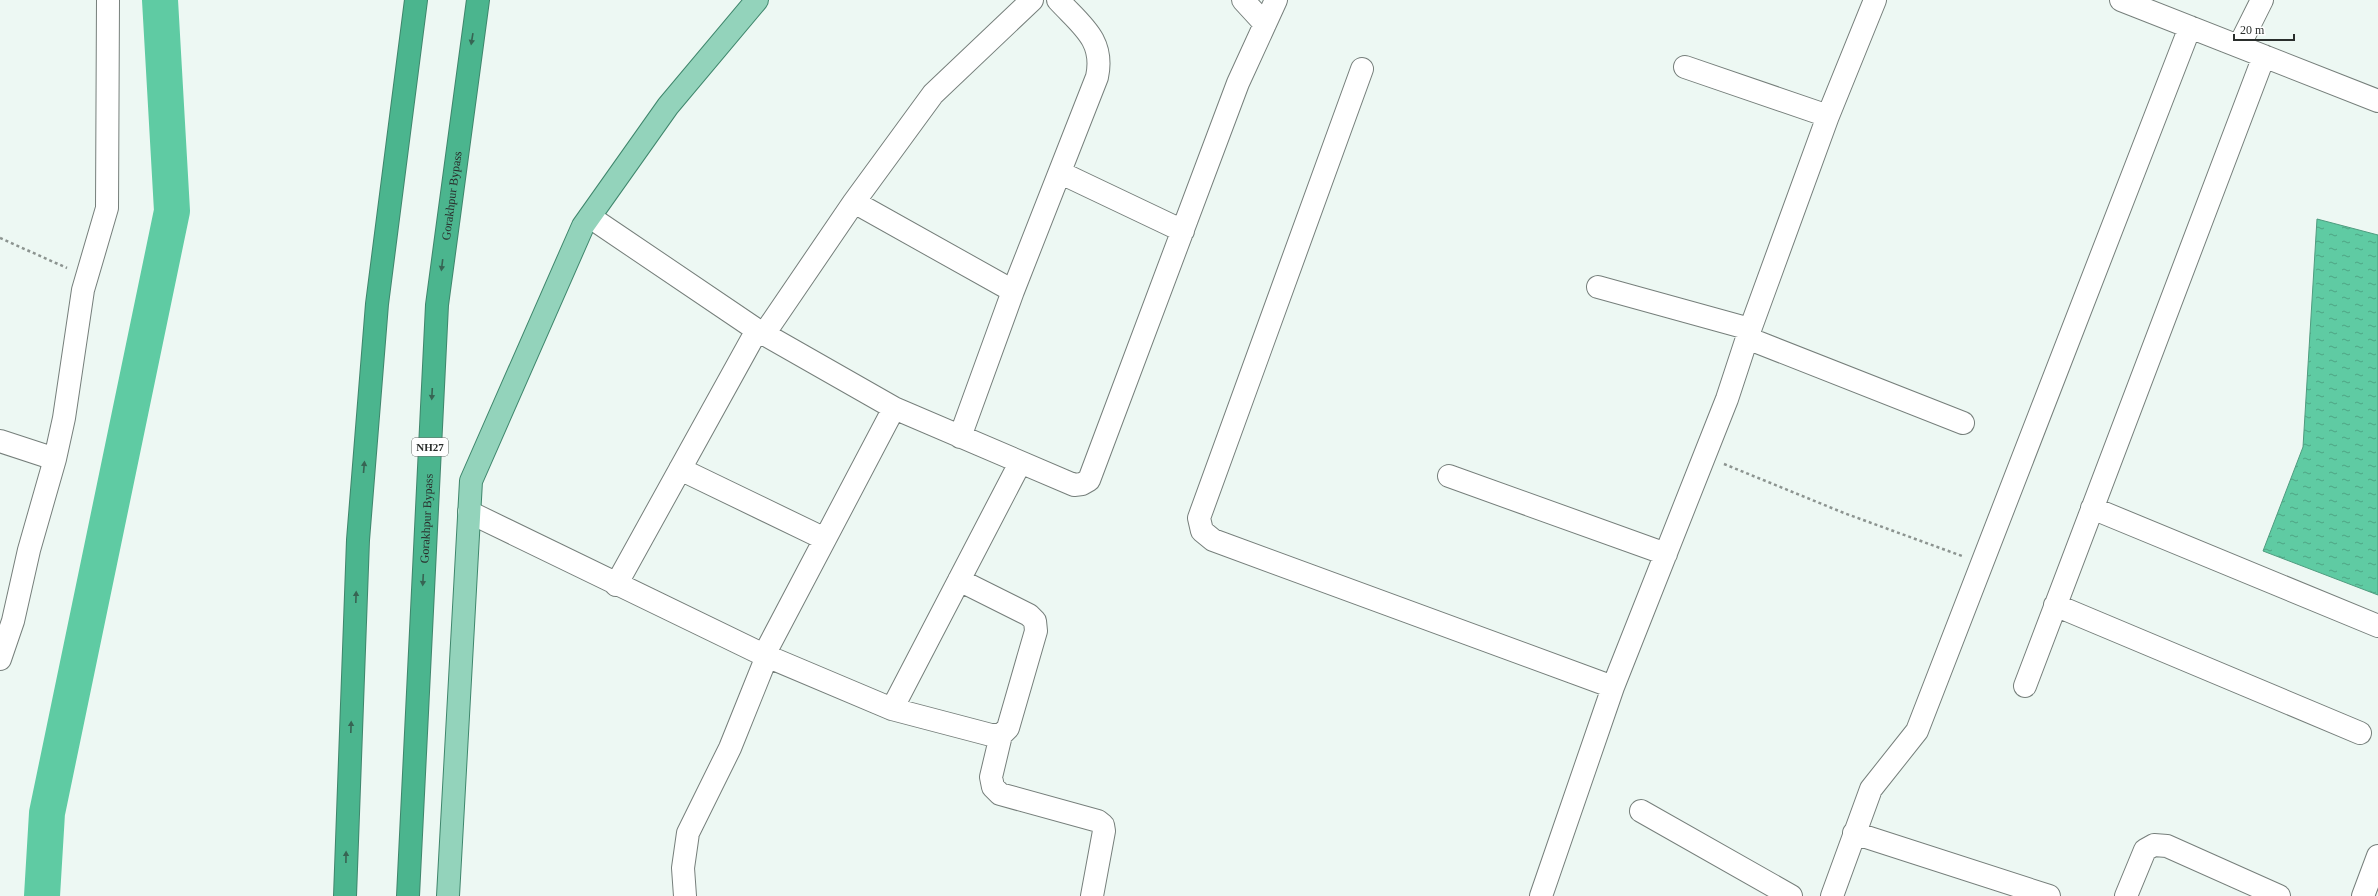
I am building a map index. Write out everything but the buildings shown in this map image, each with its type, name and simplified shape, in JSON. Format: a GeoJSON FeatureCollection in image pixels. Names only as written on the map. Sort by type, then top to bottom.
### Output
{"type":"FeatureCollection","features":[{"type":"Feature","properties":{"kind":"highway"},"geometry":{"type":"LineString","coordinates":[[345,896],[358,532],[377,304],[416,0]]}},
{"type":"Feature","properties":{"kind":"highway","name":"Gorakhpur Bypass"},"geometry":{"type":"LineString","coordinates":[[408,896],[436,305],[478,0]]}},
{"type":"Feature","properties":{"kind":"main road"},"geometry":{"type":"LineString","coordinates":[[448,896],[471,481],[583,226],[668,106],[757,0]]}},
{"type":"Feature","properties":{"kind":"street"},"geometry":{"type":"LineString","coordinates":[[0,660],[13,621],[29,550],[55,459],[64,418],[83,290],[105,218],[108,198],[108,0]]}},
{"type":"Feature","properties":{"kind":"street"},"geometry":{"type":"LineString","coordinates":[[616,585],[680,469],[761,332],[933,94],[1032,0]]}},
{"type":"Feature","properties":{"kind":"street"},"geometry":{"type":"LineString","coordinates":[[960,437],[1013,291],[1061,172],[1097,77],[1100,62],[1098,49],[1092,37],[1058,0]]}},
{"type":"Feature","properties":{"kind":"street"},"geometry":{"type":"LineString","coordinates":[[1243,0],[1265,24]]}},
{"type":"Feature","properties":{"kind":"street"},"geometry":{"type":"LineString","coordinates":[[590,217],[761,332],[894,408],[1074,485],[1089,480],[1238,83],[1276,0]]}},
{"type":"Feature","properties":{"kind":"street"},"geometry":{"type":"LineString","coordinates":[[1541,896],[1613,687],[1728,399],[1749,333],[1828,116],[1875,0]]}},
{"type":"Feature","properties":{"kind":"street"},"geometry":{"type":"LineString","coordinates":[[2121,0],[2378,101]]}},
{"type":"Feature","properties":{"kind":"street"},"geometry":{"type":"LineString","coordinates":[[2239,46],[2262,0]]}},
{"type":"Feature","properties":{"kind":"street"},"geometry":{"type":"LineString","coordinates":[[1832,896],[1871,789],[1917,731],[2190,27]]}},
{"type":"Feature","properties":{"kind":"street"},"geometry":{"type":"LineString","coordinates":[[2025,686],[2264,56]]}},
{"type":"Feature","properties":{"kind":"street"},"geometry":{"type":"LineString","coordinates":[[1685,67],[1828,116]]}},
{"type":"Feature","properties":{"kind":"street"},"geometry":{"type":"LineString","coordinates":[[1362,69],[1198,518],[1202,531],[1213,540],[1613,687]]}},
{"type":"Feature","properties":{"kind":"street"},"geometry":{"type":"LineString","coordinates":[[1061,172],[1183,231]]}},
{"type":"Feature","properties":{"kind":"street"},"geometry":{"type":"LineString","coordinates":[[854,202],[1013,291]]}},
{"type":"Feature","properties":{"kind":"street"},"geometry":{"type":"LineString","coordinates":[[1598,287],[1749,333],[1963,423]]}},
{"type":"Feature","properties":{"kind":"street"},"geometry":{"type":"LineString","coordinates":[[685,896],[683,868],[688,832],[730,748],[766,656],[825,539],[894,408]]}},
{"type":"Feature","properties":{"kind":"street"},"geometry":{"type":"LineString","coordinates":[[0,441],[55,459]]}},
{"type":"Feature","properties":{"kind":"street"},"geometry":{"type":"LineString","coordinates":[[892,709],[1020,463]]}},
{"type":"Feature","properties":{"kind":"street"},"geometry":{"type":"LineString","coordinates":[[680,469],[825,539]]}},
{"type":"Feature","properties":{"kind":"street"},"geometry":{"type":"LineString","coordinates":[[1449,476],[1666,554]]}},
{"type":"Feature","properties":{"kind":"street"},"geometry":{"type":"LineString","coordinates":[[2092,508],[2378,626]]}},
{"type":"Feature","properties":{"kind":"street"},"geometry":{"type":"LineString","coordinates":[[469,512],[616,585],[766,656],[892,709],[991,735],[1001,735]]}},
{"type":"Feature","properties":{"kind":"street"},"geometry":{"type":"LineString","coordinates":[[959,580],[1029,614],[1035,621],[1036,631],[1008,728],[1001,735],[991,777],[993,786],[1000,794],[1098,821],[1103,825],[1104,831],[1092,896]]}},
{"type":"Feature","properties":{"kind":"street"},"geometry":{"type":"LineString","coordinates":[[2055,605],[2360,733]]}},
{"type":"Feature","properties":{"kind":"street"},"geometry":{"type":"LineString","coordinates":[[1641,811],[1791,896]]}},
{"type":"Feature","properties":{"kind":"street"},"geometry":{"type":"LineString","coordinates":[[1854,833],[2049,896]]}},
{"type":"Feature","properties":{"kind":"street"},"geometry":{"type":"LineString","coordinates":[[2126,896],[2145,850],[2154,845],[2167,846],[2279,896]]}},
{"type":"Feature","properties":{"kind":"street"},"geometry":{"type":"LineString","coordinates":[[2363,896],[2378,856]]}},
{"type":"Feature","properties":{"kind":"path"},"geometry":{"type":"LineString","coordinates":[[0,238],[88,277]]}},
{"type":"Feature","properties":{"kind":"path"},"geometry":{"type":"LineString","coordinates":[[1705,456],[1816,502],[1982,563]]}},
{"type":"Feature","properties":{"kind":"water"},"geometry":{"type":"Polygon","coordinates":[[[2317,219],[2378,235],[2378,595],[2263,551],[2303,447],[2317,219]]]}},
{"type":"Feature","properties":{"kind":"waterway"},"geometry":{"type":"LineString","coordinates":[[42,896],[47,813],[172,211],[160,0]]}}]}
